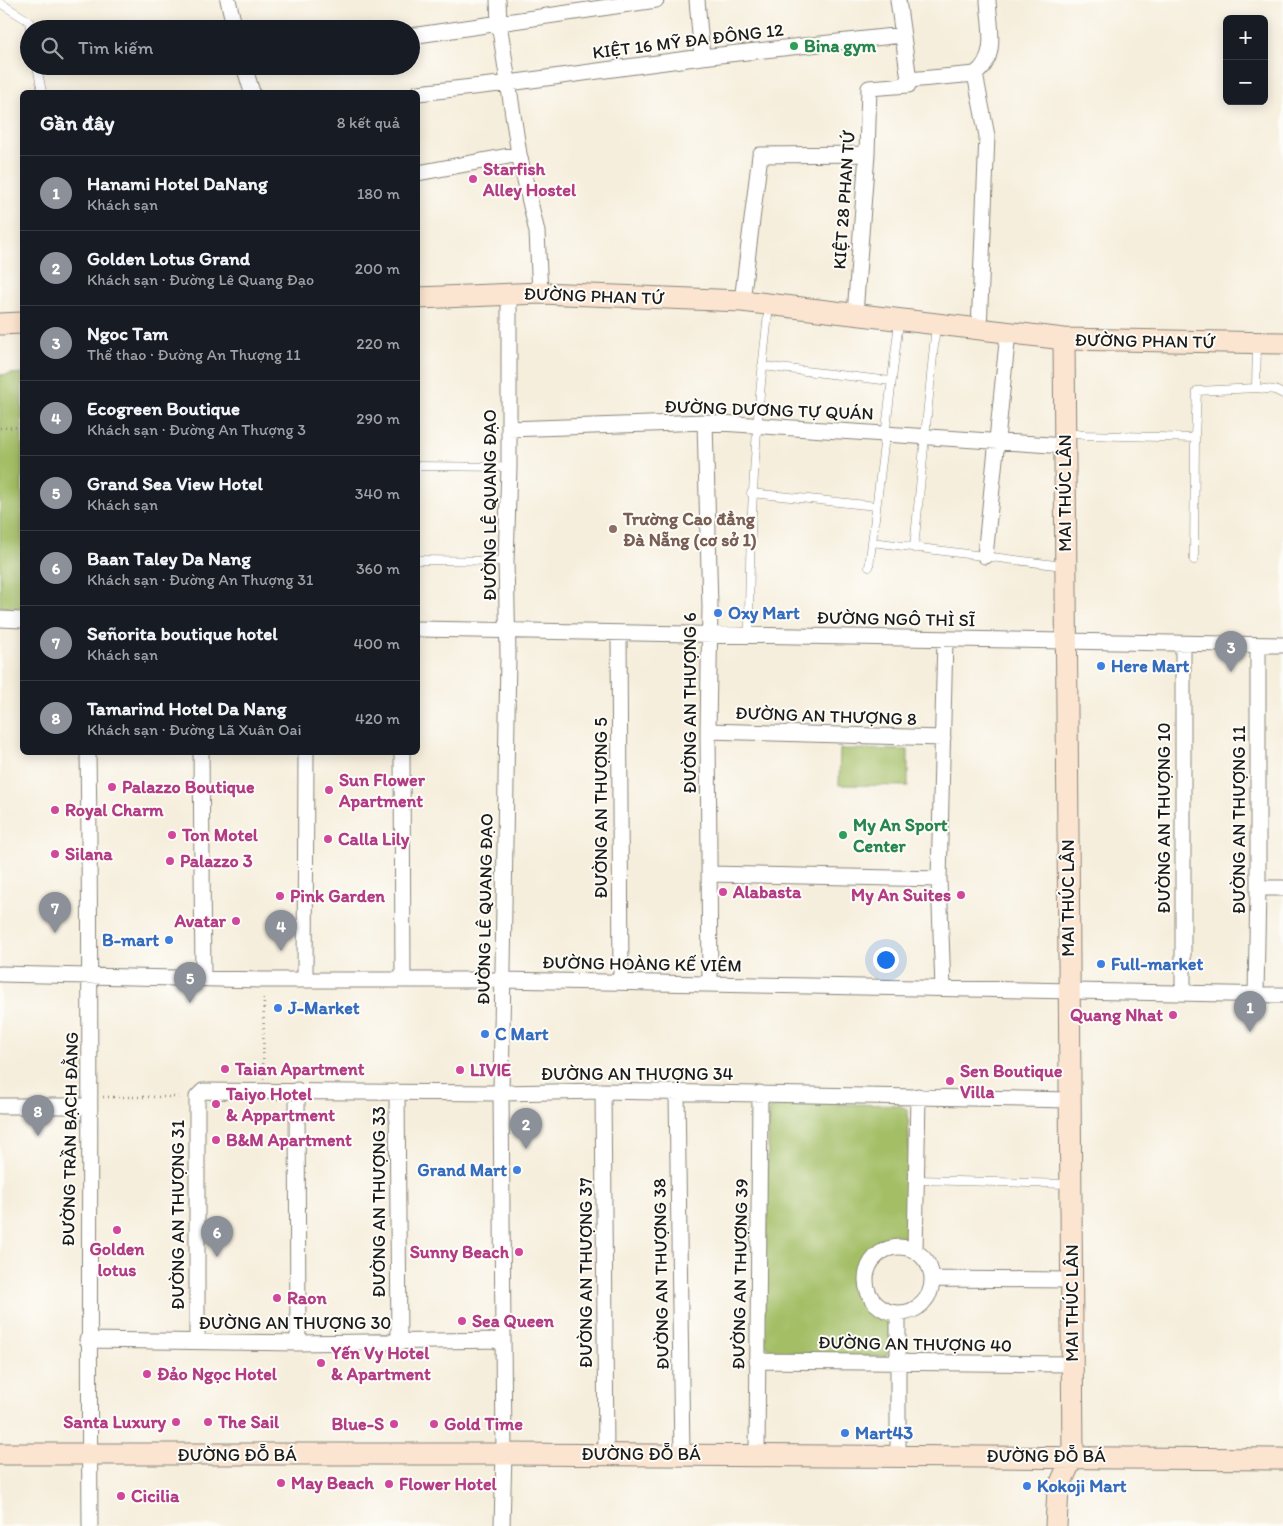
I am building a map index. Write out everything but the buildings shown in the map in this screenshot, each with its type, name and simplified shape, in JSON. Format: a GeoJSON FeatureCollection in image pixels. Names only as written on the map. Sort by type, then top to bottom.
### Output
{"type":"FeatureCollection","features":[{"type":"Feature","properties":{"kind":"street"},"geometry":{"type":"LineString","coordinates":[[228,0],[233,20]]}},
{"type":"Feature","properties":{"kind":"street"},"geometry":{"type":"LineString","coordinates":[[498,0],[499,23],[519,154],[537,232],[540,293]]}},
{"type":"Feature","properties":{"kind":"street"},"geometry":{"type":"LineString","coordinates":[[420,35],[656,0]]}},
{"type":"Feature","properties":{"kind":"street"},"geometry":{"type":"LineString","coordinates":[[697,0],[702,57]]}},
{"type":"Feature","properties":{"kind":"street"},"geometry":{"type":"LineString","coordinates":[[898,0],[909,80],[975,74],[984,68],[991,49],[988,0]]}},
{"type":"Feature","properties":{"kind":"street","name":"KIỆT 16 MỸ ĐA ĐÔNG 12"},"geometry":{"type":"LineString","coordinates":[[508,83],[702,57],[902,35]]}},
{"type":"Feature","properties":{"kind":"street"},"geometry":{"type":"LineString","coordinates":[[975,74],[987,136],[979,330]]}},
{"type":"Feature","properties":{"kind":"street"},"geometry":{"type":"LineString","coordinates":[[247,75],[251,90]]}},
{"type":"Feature","properties":{"kind":"street","name":"KIỆT 28 PHAN TỨ"},"geometry":{"type":"LineString","coordinates":[[855,314],[868,154],[869,88],[908,85],[909,80]]}},
{"type":"Feature","properties":{"kind":"street"},"geometry":{"type":"LineString","coordinates":[[420,93],[508,83]]}},
{"type":"Feature","properties":{"kind":"street"},"geometry":{"type":"LineString","coordinates":[[420,173],[519,154]]}},
{"type":"Feature","properties":{"kind":"street"},"geometry":{"type":"LineString","coordinates":[[742,301],[760,155],[868,154]]}},
{"type":"Feature","properties":{"kind":"street","name":"ĐƯỜNG LÊ QUANG ĐẠO"},"geometry":{"type":"LineString","coordinates":[[502,1526],[504,1454],[501,1093],[508,631],[506,561],[509,467],[509,293]]}},
{"type":"Feature","properties":{"kind":"street","name":"ĐƯỜNG PHAN TỨ"},"geometry":{"type":"LineString","coordinates":[[420,298],[540,293],[742,301],[1064,340],[1283,343]]}},
{"type":"Feature","properties":{"kind":"street"},"geometry":{"type":"LineString","coordinates":[[0,324],[20,323]]}},
{"type":"Feature","properties":{"kind":"street"},"geometry":{"type":"LineString","coordinates":[[985,556],[1008,333]]}},
{"type":"Feature","properties":{"kind":"street","name":"MAI THÚC LÂN"},"geometry":{"type":"LineString","coordinates":[[1064,340],[1073,1456]]}},
{"type":"Feature","properties":{"kind":"street","name":"ĐƯỜNG DƯƠNG TỰ QUÁN"},"geometry":{"type":"LineString","coordinates":[[509,429],[705,422],[996,440],[1064,439]]}},
{"type":"Feature","properties":{"kind":"street","name":"ĐƯỜNG AN THƯỢNG 6"},"geometry":{"type":"LineString","coordinates":[[705,422],[710,635],[708,731],[710,984]]}},
{"type":"Feature","properties":{"kind":"street"},"geometry":{"type":"LineString","coordinates":[[0,620],[20,620]]}},
{"type":"Feature","properties":{"kind":"street","name":"ĐƯỜNG NGÔ THÌ SĨ"},"geometry":{"type":"LineString","coordinates":[[420,629],[1283,646]]}},
{"type":"Feature","properties":{"kind":"street","name":"ĐƯỜNG AN THƯỢNG 5"},"geometry":{"type":"LineString","coordinates":[[619,633],[621,982]]}},
{"type":"Feature","properties":{"kind":"street"},"geometry":{"type":"LineString","coordinates":[[943,988],[939,879],[945,639]]}},
{"type":"Feature","properties":{"kind":"street","name":"ĐƯỜNG AN THƯỢNG 10"},"geometry":{"type":"LineString","coordinates":[[1183,644],[1183,993]]}},
{"type":"Feature","properties":{"kind":"street","name":"ĐƯỜNG AN THƯỢNG 11"},"geometry":{"type":"LineString","coordinates":[[1256,994],[1258,645]]}},
{"type":"Feature","properties":{"kind":"street","name":"ĐƯỜNG AN THƯỢNG 8"},"geometry":{"type":"LineString","coordinates":[[708,731],[943,738]]}},
{"type":"Feature","properties":{"kind":"street","name":"ĐƯỜNG TRẦN BẠCH ĐẰNG"},"geometry":{"type":"LineString","coordinates":[[88,755],[91,977],[88,1106],[90,1526]]}},
{"type":"Feature","properties":{"kind":"street"},"geometry":{"type":"LineString","coordinates":[[201,755],[203,979]]}},
{"type":"Feature","properties":{"kind":"street"},"geometry":{"type":"LineString","coordinates":[[305,980],[306,755]]}},
{"type":"Feature","properties":{"kind":"street"},"geometry":{"type":"LineString","coordinates":[[402,755],[403,980]]}},
{"type":"Feature","properties":{"kind":"street"},"geometry":{"type":"LineString","coordinates":[[709,874],[939,879]]}},
{"type":"Feature","properties":{"kind":"street"},"geometry":{"type":"LineString","coordinates":[[1258,888],[1283,888]]}},
{"type":"Feature","properties":{"kind":"street","name":"ĐƯỜNG HOÀNG KẾ VIÊM"},"geometry":{"type":"LineString","coordinates":[[0,974],[264,980],[502,980],[1283,995]]}},
{"type":"Feature","properties":{"kind":"street","name":"ĐƯỜNG AN THƯỢNG 34"},"geometry":{"type":"LineString","coordinates":[[200,1094],[263,1090],[501,1093],[603,1091],[1070,1100]]}},
{"type":"Feature","properties":{"kind":"street"},"geometry":{"type":"LineString","coordinates":[[297,1090],[298,1343]]}},
{"type":"Feature","properties":{"kind":"street","name":"ĐƯỜNG AN THƯỢNG 37"},"geometry":{"type":"LineString","coordinates":[[603,1091],[606,1454]]}},
{"type":"Feature","properties":{"kind":"street","name":"ĐƯỜNG AN THƯỢNG 33"},"geometry":{"type":"LineString","coordinates":[[397,1092],[399,1342]]}},
{"type":"Feature","properties":{"kind":"street","name":"ĐƯỜNG AN THƯỢNG 38"},"geometry":{"type":"LineString","coordinates":[[677,1092],[682,1455]]}},
{"type":"Feature","properties":{"kind":"street","name":"ĐƯỜNG AN THƯỢNG 39"},"geometry":{"type":"LineString","coordinates":[[757,1455],[760,1093]]}},
{"type":"Feature","properties":{"kind":"street","name":"ĐƯỜNG AN THƯỢNG 31"},"geometry":{"type":"LineString","coordinates":[[197,1342],[200,1094]]}},
{"type":"Feature","properties":{"kind":"street"},"geometry":{"type":"LineString","coordinates":[[914,1251],[918,1180],[918,1096]]}},
{"type":"Feature","properties":{"kind":"street"},"geometry":{"type":"LineString","coordinates":[[0,1106],[88,1106]]}},
{"type":"Feature","properties":{"kind":"street"},"geometry":{"type":"LineString","coordinates":[[904,1247],[914,1251],[928,1262],[933,1279],[931,1290],[923,1304],[909,1312],[898,1314],[883,1309],[871,1298],[867,1288],[867,1272],[874,1258],[883,1251],[904,1247]]}},
{"type":"Feature","properties":{"kind":"street"},"geometry":{"type":"LineString","coordinates":[[933,1279],[1072,1280]]}},
{"type":"Feature","properties":{"kind":"street"},"geometry":{"type":"LineString","coordinates":[[898,1314],[898,1456]]}},
{"type":"Feature","properties":{"kind":"street","name":"ĐƯỜNG AN THƯỢNG 30"},"geometry":{"type":"LineString","coordinates":[[88,1340],[298,1343],[503,1340]]}},
{"type":"Feature","properties":{"kind":"street","name":"ĐƯỜNG AN THƯỢNG 40"},"geometry":{"type":"LineString","coordinates":[[758,1361],[1072,1364]]}},
{"type":"Feature","properties":{"kind":"street","name":"ĐƯỜNG ĐỖ BÁ"},"geometry":{"type":"LineString","coordinates":[[0,1454],[606,1454],[1283,1459]]}},
{"type":"Feature","properties":{"kind":"street"},"geometry":{"type":"LineString","coordinates":[[1056,1526],[1058,1489],[1073,1456]]}},
{"type":"Feature","properties":{"kind":"lane"},"geometry":{"type":"LineString","coordinates":[[0,3],[26,20]]}},
{"type":"Feature","properties":{"kind":"lane"},"geometry":{"type":"LineString","coordinates":[[39,75],[42,90]]}},
{"type":"Feature","properties":{"kind":"lane"},"geometry":{"type":"LineString","coordinates":[[749,635],[748,541],[755,425],[770,303]]}},
{"type":"Feature","properties":{"kind":"lane"},"geometry":{"type":"LineString","coordinates":[[869,568],[899,320]]}},
{"type":"Feature","properties":{"kind":"lane"},"geometry":{"type":"LineString","coordinates":[[914,548],[923,436],[936,325]]}},
{"type":"Feature","properties":{"kind":"lane"},"geometry":{"type":"LineString","coordinates":[[1256,388],[1257,343]]}},
{"type":"Feature","properties":{"kind":"lane"},"geometry":{"type":"LineString","coordinates":[[762,366],[891,382]]}},
{"type":"Feature","properties":{"kind":"lane"},"geometry":{"type":"LineString","coordinates":[[1194,560],[1197,391],[1256,388],[1275,390],[1283,394]]}},
{"type":"Feature","properties":{"kind":"lane"},"geometry":{"type":"LineString","coordinates":[[1064,439],[1085,435],[1195,438]]}},
{"type":"Feature","properties":{"kind":"lane"},"geometry":{"type":"LineString","coordinates":[[420,466],[509,467]]}},
{"type":"Feature","properties":{"kind":"lane"},"geometry":{"type":"LineString","coordinates":[[751,493],[876,506]]}},
{"type":"Feature","properties":{"kind":"lane"},"geometry":{"type":"LineString","coordinates":[[872,542],[1066,567]]}},
{"type":"Feature","properties":{"kind":"lane"},"geometry":{"type":"LineString","coordinates":[[420,560],[506,561]]}},
{"type":"Feature","properties":{"kind":"lane"},"geometry":{"type":"LineString","coordinates":[[918,1180],[1071,1184]]}},
{"type":"Feature","properties":{"kind":"path"},"geometry":{"type":"LineString","coordinates":[[0,428],[20,426]]}},
{"type":"Feature","properties":{"kind":"path"},"geometry":{"type":"LineString","coordinates":[[263,1090],[264,980]]}},
{"type":"Feature","properties":{"kind":"path"},"geometry":{"type":"LineString","coordinates":[[88,1106],[100,1098],[200,1094]]}},
{"type":"Feature","properties":{"kind":"green space"},"geometry":{"type":"Polygon","coordinates":[[[20,373],[20,608],[0,607],[0,375],[20,373]]]}},
{"type":"Feature","properties":{"kind":"green space"},"geometry":{"type":"Polygon","coordinates":[[[840,749],[908,750],[908,786],[839,785],[840,749]]]}},
{"type":"Feature","properties":{"kind":"green space"},"geometry":{"type":"Polygon","coordinates":[[[780,1103],[900,1105],[908,1111],[912,1234],[899,1241],[881,1244],[869,1254],[861,1272],[860,1291],[866,1303],[890,1326],[892,1347],[885,1357],[774,1352],[763,1342],[769,1110],[780,1103]]]}},
{"type":"Feature","properties":{"kind":"place","name":"Bina gym"},"geometry":{"type":"Point","coordinates":[794,46]}},
{"type":"Feature","properties":{"kind":"place","name":"Starfish Alley Hostel"},"geometry":{"type":"Point","coordinates":[473,179]}},
{"type":"Feature","properties":{"kind":"place","name":"Trường Cao đẳng Đà Nẵng (cơ sở 1)"},"geometry":{"type":"Point","coordinates":[613,529]}},
{"type":"Feature","properties":{"kind":"place","name":"Oxy Mart"},"geometry":{"type":"Point","coordinates":[718,613]}},
{"type":"Feature","properties":{"kind":"place","name":"Here Mart"},"geometry":{"type":"Point","coordinates":[1101,666]}},
{"type":"Feature","properties":{"kind":"place","name":"Ngoc Tam"},"geometry":{"type":"Point","coordinates":[1231,672]}},
{"type":"Feature","properties":{"kind":"place","name":"Palazzo Boutique"},"geometry":{"type":"Point","coordinates":[112,787]}},
{"type":"Feature","properties":{"kind":"place","name":"Sun Flower Apartment"},"geometry":{"type":"Point","coordinates":[329,790]}},
{"type":"Feature","properties":{"kind":"place","name":"Royal Charm"},"geometry":{"type":"Point","coordinates":[55,810]}},
{"type":"Feature","properties":{"kind":"place","name":"Ton Motel"},"geometry":{"type":"Point","coordinates":[172,835]}},
{"type":"Feature","properties":{"kind":"place","name":"My An Sport Center"},"geometry":{"type":"Point","coordinates":[843,835]}},
{"type":"Feature","properties":{"kind":"place","name":"Calla Lily"},"geometry":{"type":"Point","coordinates":[328,839]}},
{"type":"Feature","properties":{"kind":"place","name":"Silana"},"geometry":{"type":"Point","coordinates":[55,854]}},
{"type":"Feature","properties":{"kind":"place","name":"Palazzo 3"},"geometry":{"type":"Point","coordinates":[170,861]}},
{"type":"Feature","properties":{"kind":"place","name":"Alabasta"},"geometry":{"type":"Point","coordinates":[723,892]}},
{"type":"Feature","properties":{"kind":"place","name":"My An Suites"},"geometry":{"type":"Point","coordinates":[961,895]}},
{"type":"Feature","properties":{"kind":"place","name":"Pink Garden"},"geometry":{"type":"Point","coordinates":[280,896]}},
{"type":"Feature","properties":{"kind":"place","name":"Avatar"},"geometry":{"type":"Point","coordinates":[236,921]}},
{"type":"Feature","properties":{"kind":"place","name":"Señorita boutique hotel"},"geometry":{"type":"Point","coordinates":[55,933]}},
{"type":"Feature","properties":{"kind":"place","name":"B-mart"},"geometry":{"type":"Point","coordinates":[169,940]}},
{"type":"Feature","properties":{"kind":"place","name":"Ecogreen Boutique"},"geometry":{"type":"Point","coordinates":[281,951]}},
{"type":"Feature","properties":{"kind":"place","name":"Full-market"},"geometry":{"type":"Point","coordinates":[1101,964]}},
{"type":"Feature","properties":{"kind":"place","name":"Grand Sea View Hotel"},"geometry":{"type":"Point","coordinates":[190,1003]}},
{"type":"Feature","properties":{"kind":"place","name":"J-Market"},"geometry":{"type":"Point","coordinates":[278,1008]}},
{"type":"Feature","properties":{"kind":"place","name":"Quang Nhat"},"geometry":{"type":"Point","coordinates":[1173,1015]}},
{"type":"Feature","properties":{"kind":"place","name":"Hanami Hotel DaNang"},"geometry":{"type":"Point","coordinates":[1250,1032]}},
{"type":"Feature","properties":{"kind":"place","name":"C Mart"},"geometry":{"type":"Point","coordinates":[485,1034]}},
{"type":"Feature","properties":{"kind":"place","name":"Taian Apartment"},"geometry":{"type":"Point","coordinates":[225,1069]}},
{"type":"Feature","properties":{"kind":"place","name":"LIVIE"},"geometry":{"type":"Point","coordinates":[460,1070]}},
{"type":"Feature","properties":{"kind":"place","name":"Sen Boutique Villa"},"geometry":{"type":"Point","coordinates":[950,1081]}},
{"type":"Feature","properties":{"kind":"place","name":"Taiyo Hotel & Appartment"},"geometry":{"type":"Point","coordinates":[216,1104]}},
{"type":"Feature","properties":{"kind":"place","name":"Tamarind Hotel Da Nang"},"geometry":{"type":"Point","coordinates":[38,1136]}},
{"type":"Feature","properties":{"kind":"place","name":"B&M Apartment"},"geometry":{"type":"Point","coordinates":[216,1140]}},
{"type":"Feature","properties":{"kind":"place","name":"Golden Lotus Grand"},"geometry":{"type":"Point","coordinates":[526,1149]}},
{"type":"Feature","properties":{"kind":"place","name":"Grand Mart"},"geometry":{"type":"Point","coordinates":[517,1170]}},
{"type":"Feature","properties":{"kind":"place","name":"Golden lotus"},"geometry":{"type":"Point","coordinates":[117,1230]}},
{"type":"Feature","properties":{"kind":"place","name":"Sunny Beach"},"geometry":{"type":"Point","coordinates":[519,1252]}},
{"type":"Feature","properties":{"kind":"place","name":"Baan Taley Da Nang"},"geometry":{"type":"Point","coordinates":[217,1257]}},
{"type":"Feature","properties":{"kind":"place","name":"Raon"},"geometry":{"type":"Point","coordinates":[277,1298]}},
{"type":"Feature","properties":{"kind":"place","name":"Sea Queen"},"geometry":{"type":"Point","coordinates":[462,1321]}},
{"type":"Feature","properties":{"kind":"place","name":"Yến Vy Hotel & Apartment"},"geometry":{"type":"Point","coordinates":[321,1363]}},
{"type":"Feature","properties":{"kind":"place","name":"Đảo Ngọc Hotel"},"geometry":{"type":"Point","coordinates":[147,1374]}},
{"type":"Feature","properties":{"kind":"place","name":"Santa Luxury"},"geometry":{"type":"Point","coordinates":[176,1422]}},
{"type":"Feature","properties":{"kind":"place","name":"The Sail"},"geometry":{"type":"Point","coordinates":[208,1422]}},
{"type":"Feature","properties":{"kind":"place","name":"Blue-S"},"geometry":{"type":"Point","coordinates":[394,1424]}},
{"type":"Feature","properties":{"kind":"place","name":"Gold Time"},"geometry":{"type":"Point","coordinates":[434,1424]}},
{"type":"Feature","properties":{"kind":"place","name":"Mart43"},"geometry":{"type":"Point","coordinates":[845,1433]}},
{"type":"Feature","properties":{"kind":"place","name":"May Beach"},"geometry":{"type":"Point","coordinates":[281,1483]}},
{"type":"Feature","properties":{"kind":"place","name":"Flower Hotel"},"geometry":{"type":"Point","coordinates":[389,1484]}},
{"type":"Feature","properties":{"kind":"place","name":"Kokoji Mart"},"geometry":{"type":"Point","coordinates":[1027,1486]}},
{"type":"Feature","properties":{"kind":"place","name":"Cicilia"},"geometry":{"type":"Point","coordinates":[121,1496]}}]}
